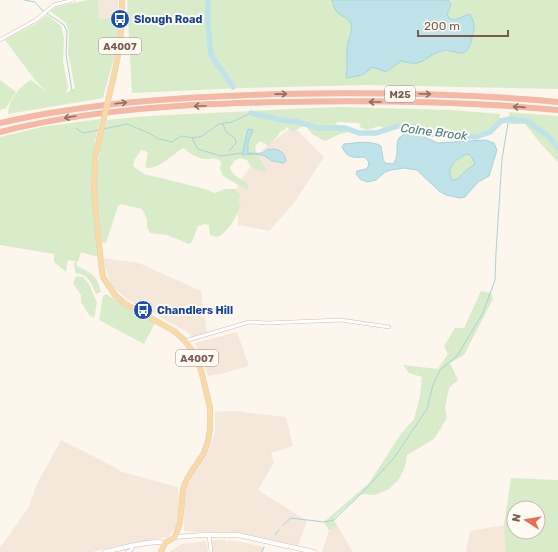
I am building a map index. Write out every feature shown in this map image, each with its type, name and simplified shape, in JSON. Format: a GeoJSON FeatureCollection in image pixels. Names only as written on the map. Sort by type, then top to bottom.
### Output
{"type":"FeatureCollection","features":[{"type":"Feature","properties":{"kind":"highway","name":"M25"},"geometry":{"type":"LineString","coordinates":[[0,123],[40,114],[132,101],[242,95],[384,93],[496,97],[558,102]]}},
{"type":"Feature","properties":{"kind":"highway","name":"M25"},"geometry":{"type":"LineString","coordinates":[[0,132],[30,124],[75,116],[248,103],[384,102],[492,105],[558,110]]}},
{"type":"Feature","properties":{"kind":"main road","name":"A4007"},"geometry":{"type":"LineString","coordinates":[[122,0],[122,36],[120,51],[95,158],[94,191],[103,277],[115,295],[124,303],[174,331],[185,341],[196,356],[210,408],[210,429],[204,453],[187,479],[183,489],[180,523],[175,537]]}},
{"type":"Feature","properties":{"kind":"main road"},"geometry":{"type":"LineString","coordinates":[[161,552],[164,542],[175,537]]}},
{"type":"Feature","properties":{"kind":"street"},"geometry":{"type":"LineString","coordinates":[[0,40],[36,20],[54,5],[73,0]]}},
{"type":"Feature","properties":{"kind":"street"},"geometry":{"type":"LineString","coordinates":[[185,341],[249,322],[267,323],[341,320],[389,327]]}},
{"type":"Feature","properties":{"kind":"street"},"geometry":{"type":"LineString","coordinates":[[210,535],[211,552]]}},
{"type":"Feature","properties":{"kind":"street"},"geometry":{"type":"LineString","coordinates":[[175,537],[238,535],[314,552]]}},
{"type":"Feature","properties":{"kind":"street"},"geometry":{"type":"LineString","coordinates":[[105,552],[159,541],[164,542]]}},
{"type":"Feature","properties":{"kind":"street"},"geometry":{"type":"LineString","coordinates":[[128,552],[133,546]]}},
{"type":"Feature","properties":{"kind":"shaded area"},"geometry":{"type":"Polygon","coordinates":[[[98,0],[118,0],[119,17],[99,19],[98,0]]]}},
{"type":"Feature","properties":{"kind":"shaded area"},"geometry":{"type":"Polygon","coordinates":[[[293,126],[324,157],[294,203],[269,231],[238,225],[237,186],[262,150],[293,126]]]}},
{"type":"Feature","properties":{"kind":"shaded area"},"geometry":{"type":"Polygon","coordinates":[[[103,258],[139,263],[201,291],[207,333],[191,337],[190,334],[175,325],[127,299],[112,286],[103,258]]]}},
{"type":"Feature","properties":{"kind":"shaded area"},"geometry":{"type":"Polygon","coordinates":[[[237,332],[249,366],[208,376],[195,343],[237,332]]]}},
{"type":"Feature","properties":{"kind":"shaded area"},"geometry":{"type":"Polygon","coordinates":[[[233,411],[286,417],[293,446],[271,453],[274,462],[258,490],[307,521],[298,546],[236,532],[184,531],[184,496],[186,488],[208,453],[212,443],[215,429],[215,412],[233,411]]]}},
{"type":"Feature","properties":{"kind":"shaded area"},"geometry":{"type":"Polygon","coordinates":[[[61,440],[122,472],[178,487],[179,517],[176,527],[168,537],[116,546],[92,552],[0,552],[0,548],[28,508],[36,486],[61,440]]]}},
{"type":"Feature","properties":{"kind":"shaded area"},"geometry":{"type":"Polygon","coordinates":[[[506,525],[506,540],[513,540],[513,552],[466,552],[470,531],[506,525]]]}},
{"type":"Feature","properties":{"kind":"shaded area"},"geometry":{"type":"Polygon","coordinates":[[[338,527],[353,552],[322,552],[329,530],[338,527]]]}},
{"type":"Feature","properties":{"kind":"shaded area"},"geometry":{"type":"Polygon","coordinates":[[[216,539],[226,540],[226,542],[228,542],[228,540],[236,541],[264,547],[262,552],[212,552],[211,542],[216,539]]]}},
{"type":"Feature","properties":{"kind":"shaded area"},"geometry":{"type":"Polygon","coordinates":[[[207,542],[208,552],[169,552],[182,544],[207,542]]]}},
{"type":"Feature","properties":{"kind":"green space"},"geometry":{"type":"Polygon","coordinates":[[[88,0],[98,0],[99,19],[116,17],[115,29],[119,24],[117,47],[103,98],[8,114],[10,104],[15,94],[31,80],[47,92],[35,80],[5,40],[35,24],[47,15],[61,26],[64,38],[63,61],[68,87],[66,93],[75,88],[68,53],[69,34],[66,23],[50,11],[56,7],[88,0]]]}},
{"type":"Feature","properties":{"kind":"green space"},"geometry":{"type":"Polygon","coordinates":[[[127,0],[332,0],[351,25],[347,46],[346,78],[362,75],[373,66],[386,72],[401,61],[412,63],[440,51],[461,53],[470,47],[474,27],[470,14],[454,20],[449,18],[447,14],[451,5],[448,0],[558,0],[558,89],[367,85],[243,88],[132,93],[127,0]]]}},
{"type":"Feature","properties":{"kind":"green space"},"geometry":{"type":"Polygon","coordinates":[[[0,80],[16,92],[6,108],[0,110],[0,80]]]}},
{"type":"Feature","properties":{"kind":"green space"},"geometry":{"type":"Polygon","coordinates":[[[342,107],[452,110],[500,114],[499,121],[485,132],[474,135],[430,133],[419,126],[400,125],[386,129],[380,126],[367,130],[361,128],[359,123],[337,122],[335,124],[352,129],[352,131],[340,134],[325,141],[312,134],[306,127],[301,127],[293,132],[286,127],[285,130],[280,132],[269,146],[260,141],[255,148],[257,155],[266,169],[264,171],[256,170],[247,160],[240,158],[234,161],[230,166],[233,173],[245,182],[249,188],[247,190],[223,176],[220,169],[221,162],[218,159],[204,159],[197,157],[184,148],[160,165],[149,168],[145,167],[148,153],[141,150],[135,159],[133,166],[144,174],[205,189],[215,193],[225,189],[236,189],[240,195],[238,201],[241,204],[239,209],[230,226],[220,236],[216,237],[210,235],[209,225],[205,224],[198,226],[192,242],[189,244],[167,235],[150,233],[147,227],[147,219],[142,209],[121,204],[118,206],[106,243],[102,243],[96,195],[97,169],[102,138],[107,120],[170,115],[342,107]]]}},
{"type":"Feature","properties":{"kind":"green space"},"geometry":{"type":"Polygon","coordinates":[[[509,112],[558,116],[558,162],[525,124],[509,124],[509,112]]]}},
{"type":"Feature","properties":{"kind":"green space"},"geometry":{"type":"Polygon","coordinates":[[[100,119],[95,141],[91,181],[98,256],[81,252],[78,262],[68,260],[66,272],[54,262],[54,254],[0,245],[0,137],[42,127],[100,119]]]}},
{"type":"Feature","properties":{"kind":"green space"},"geometry":{"type":"Polygon","coordinates":[[[467,154],[471,156],[476,164],[456,180],[452,180],[450,175],[451,167],[459,158],[467,154]]]}},
{"type":"Feature","properties":{"kind":"green space"},"geometry":{"type":"Polygon","coordinates":[[[74,262],[77,263],[77,266],[93,275],[101,292],[96,294],[86,277],[75,273],[74,262]]]}},
{"type":"Feature","properties":{"kind":"green space"},"geometry":{"type":"Polygon","coordinates":[[[76,276],[83,277],[89,284],[97,303],[94,318],[89,315],[81,302],[81,295],[73,283],[76,276]]]}},
{"type":"Feature","properties":{"kind":"green space"},"geometry":{"type":"Polygon","coordinates":[[[481,291],[491,293],[493,299],[464,355],[450,363],[458,380],[449,388],[445,407],[447,418],[434,439],[407,455],[405,467],[399,479],[389,489],[375,495],[361,494],[333,519],[338,527],[329,530],[324,522],[369,483],[400,435],[414,419],[420,396],[422,377],[409,373],[403,365],[438,369],[448,354],[444,346],[455,328],[464,328],[481,291]]]}},
{"type":"Feature","properties":{"kind":"green space"},"geometry":{"type":"Polygon","coordinates":[[[106,294],[155,323],[144,344],[99,320],[103,296],[106,294]]]}},
{"type":"Feature","properties":{"kind":"green space"},"geometry":{"type":"Polygon","coordinates":[[[511,478],[558,480],[558,552],[506,552],[504,525],[506,512],[506,540],[546,540],[546,500],[508,500],[511,478]]]}},
{"type":"Feature","properties":{"kind":"water"},"geometry":{"type":"Polygon","coordinates":[[[332,0],[448,0],[451,5],[447,14],[449,18],[454,20],[470,14],[473,20],[474,28],[470,46],[467,51],[463,53],[450,51],[438,52],[417,63],[401,61],[386,72],[373,67],[362,75],[346,78],[347,46],[351,31],[351,24],[348,19],[336,11],[332,0]]]}},
{"type":"Feature","properties":{"kind":"water"},"geometry":{"type":"Polygon","coordinates":[[[248,129],[253,130],[248,142],[248,153],[259,153],[274,149],[282,152],[286,161],[284,163],[272,161],[265,156],[254,154],[242,155],[248,129]]]}},
{"type":"Feature","properties":{"kind":"water"},"geometry":{"type":"Polygon","coordinates":[[[411,133],[420,135],[438,143],[486,140],[494,143],[497,150],[489,176],[478,182],[465,197],[460,198],[446,195],[439,191],[417,170],[404,168],[391,170],[385,172],[376,180],[367,182],[360,179],[356,174],[357,171],[366,169],[369,162],[364,157],[354,157],[348,155],[342,147],[344,144],[368,142],[377,144],[381,146],[385,163],[393,164],[396,160],[398,141],[404,134],[411,133]],[[467,154],[459,158],[453,164],[450,171],[452,180],[456,180],[475,164],[471,156],[467,154]]]}},
{"type":"Feature","properties":{"kind":"waterway"},"geometry":{"type":"LineString","coordinates":[[24,0],[35,2],[42,10],[64,25],[67,32],[66,54],[72,91]]}},
{"type":"Feature","properties":{"kind":"waterway","name":"Colne Brook"},"geometry":{"type":"LineString","coordinates":[[208,0],[208,25],[211,55],[233,87]]}},
{"type":"Feature","properties":{"kind":"waterway"},"geometry":{"type":"LineString","coordinates":[[104,129],[127,124],[159,139],[172,142],[181,136],[194,138],[202,136],[219,124],[232,122],[251,113]]}},
{"type":"Feature","properties":{"kind":"waterway","name":"Colne Brook"},"geometry":{"type":"LineString","coordinates":[[251,113],[299,122],[317,128],[345,128],[359,133],[376,133],[398,126],[417,127],[430,134],[476,137],[490,132],[501,121],[510,119],[527,121],[548,136],[558,148]]}},
{"type":"Feature","properties":{"kind":"waterway"},"geometry":{"type":"LineString","coordinates":[[283,525],[291,518],[324,522],[334,520],[361,494],[394,458],[427,409],[433,385],[440,370],[457,356],[483,313],[495,280],[502,159],[510,119]]}},
{"type":"Feature","properties":{"kind":"waterway"},"geometry":{"type":"LineString","coordinates":[[223,124],[226,132],[235,138],[236,143],[229,151]]}},
{"type":"Feature","properties":{"kind":"waterway"},"geometry":{"type":"LineString","coordinates":[[76,128],[83,133],[99,130]]}},
{"type":"Feature","properties":{"kind":"waterway"},"geometry":{"type":"LineString","coordinates":[[192,138],[198,149],[221,156],[242,153]]}},
{"type":"Feature","properties":{"kind":"waterway"},"geometry":{"type":"LineString","coordinates":[[275,535],[279,530]]}},
{"type":"Feature","properties":{"kind":"waterway"},"geometry":{"type":"LineString","coordinates":[[262,552],[264,547]]}},
{"type":"Feature","properties":{"kind":"place","name":"Slough Road"},"geometry":{"type":"Point","coordinates":[120,19]}},
{"type":"Feature","properties":{"kind":"place","name":"Chandlers Hill"},"geometry":{"type":"Point","coordinates":[143,310]}}]}
